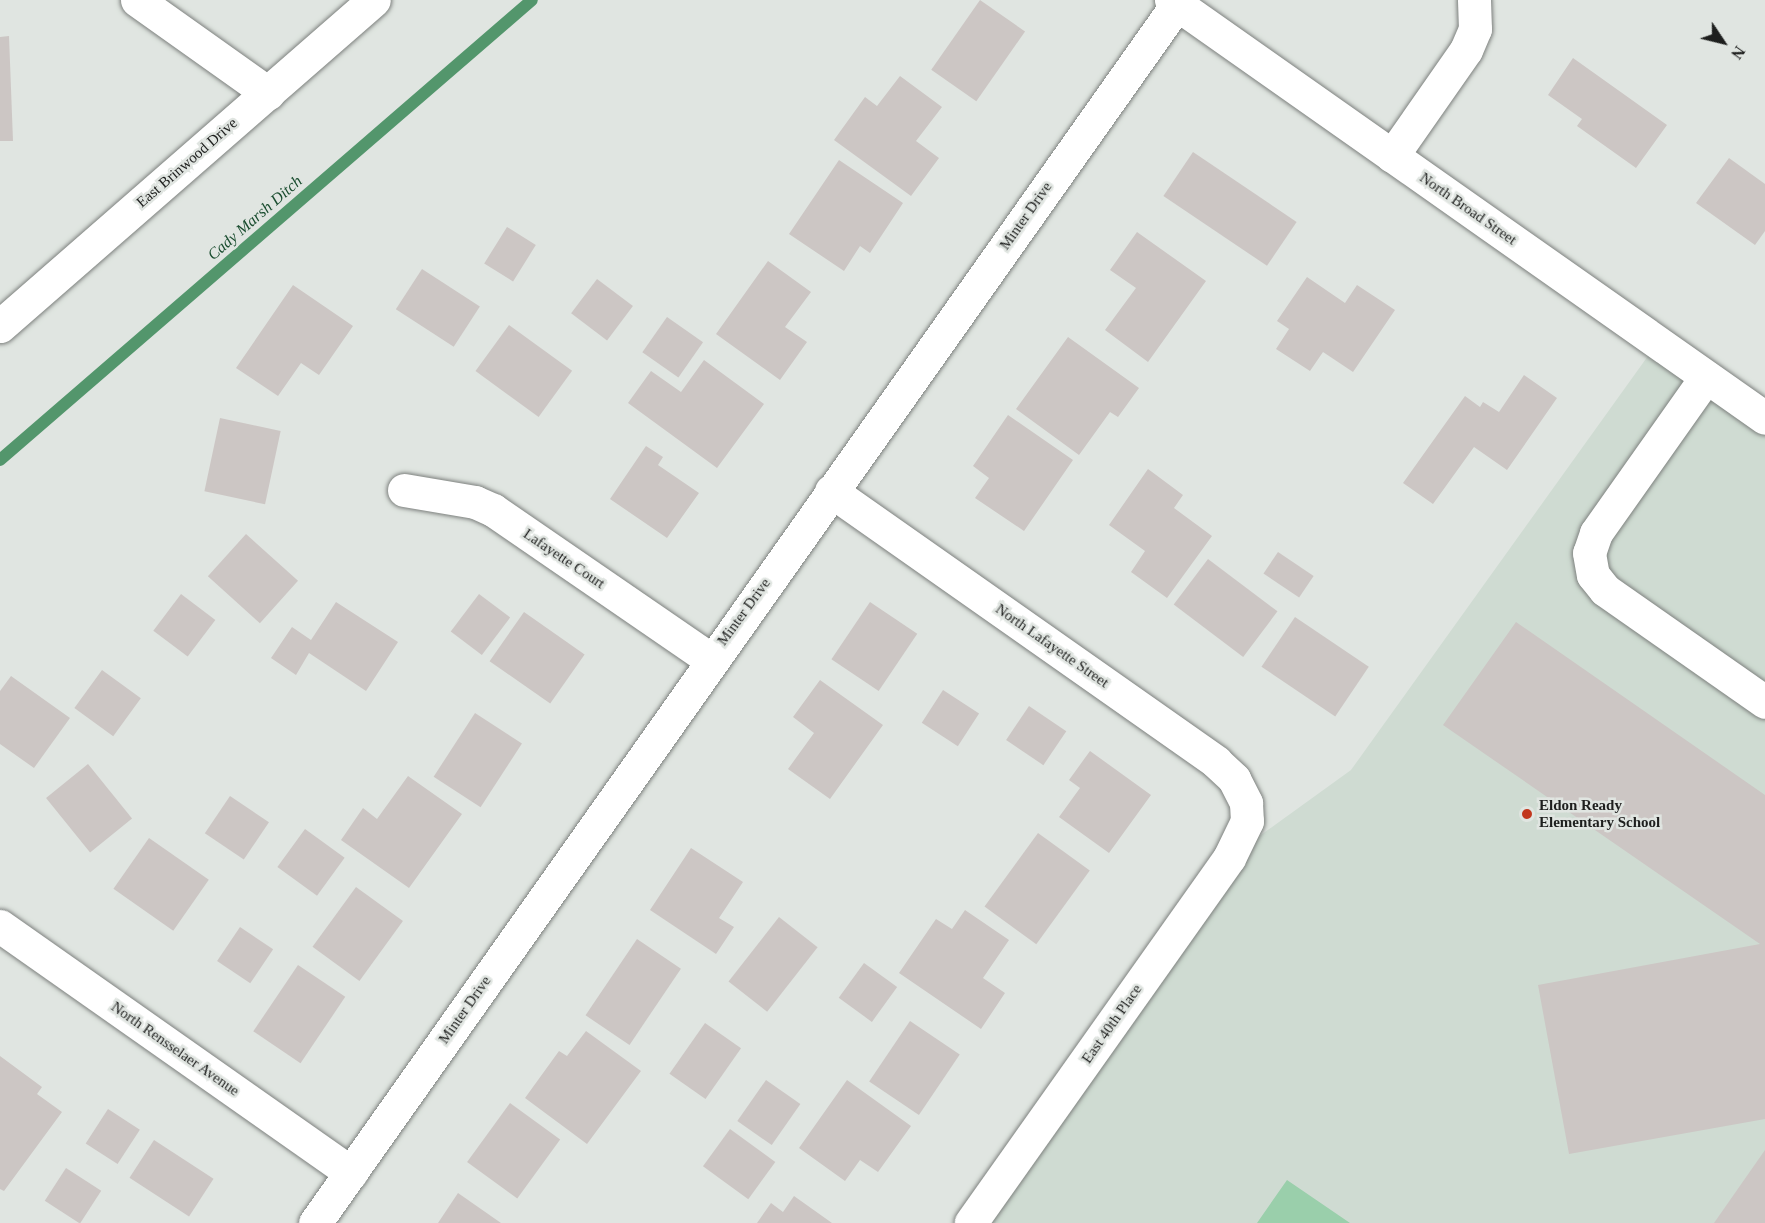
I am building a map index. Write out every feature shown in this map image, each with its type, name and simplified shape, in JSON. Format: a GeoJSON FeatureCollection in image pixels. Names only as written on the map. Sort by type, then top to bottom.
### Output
{"type":"FeatureCollection","features":[{"type":"Feature","properties":{"kind":"street"},"geometry":{"type":"LineString","coordinates":[[137,0],[268,93]]}},
{"type":"Feature","properties":{"kind":"street","name":"East Brinwood Drive"},"geometry":{"type":"LineString","coordinates":[[0,326],[374,0]]}},
{"type":"Feature","properties":{"kind":"street"},"geometry":{"type":"LineString","coordinates":[[1392,156],[1466,50],[1475,29],[1474,0]]}},
{"type":"Feature","properties":{"kind":"street","name":"North Broad Street"},"geometry":{"type":"LineString","coordinates":[[1174,2],[1765,418]]}},
{"type":"Feature","properties":{"kind":"street","name":"Minter Drive"},"geometry":{"type":"LineString","coordinates":[[315,1223],[1174,2]]}},
{"type":"Feature","properties":{"kind":"street"},"geometry":{"type":"LineString","coordinates":[[1706,376],[1596,533],[1589,553],[1593,575],[1605,590],[1765,702]]}},
{"type":"Feature","properties":{"kind":"street","name":"Lafayette Court"},"geometry":{"type":"LineString","coordinates":[[404,490],[475,502],[493,510],[711,660]]}},
{"type":"Feature","properties":{"kind":"street","name":"North Lafayette Street"},"geometry":{"type":"LineString","coordinates":[[831,491],[1216,762],[1234,779],[1246,803],[1247,821]]}},
{"type":"Feature","properties":{"kind":"street","name":"East 40th Place"},"geometry":{"type":"LineString","coordinates":[[971,1223],[1229,858],[1247,821]]}},
{"type":"Feature","properties":{"kind":"street","name":"North Rensselaer Avenue"},"geometry":{"type":"LineString","coordinates":[[0,926],[351,1173]]}},
{"type":"Feature","properties":{"kind":"shaded area","name":"Eldon Ready Elementary School"},"geometry":{"type":"Polygon","coordinates":[[[1658,342],[1765,418],[1765,1223],[971,1223],[1229,858],[1351,770],[1658,342]]]}},
{"type":"Feature","properties":{"kind":"green space"},"geometry":{"type":"Polygon","coordinates":[[[1287,1180],[1350,1223],[1257,1223],[1287,1180]]]}},
{"type":"Feature","properties":{"kind":"building"},"geometry":{"type":"Polygon","coordinates":[[[980,0],[1025,32],[976,101],[931,70],[980,0]]]}},
{"type":"Feature","properties":{"kind":"building"},"geometry":{"type":"Polygon","coordinates":[[[9,36],[13,141],[0,141],[0,37],[9,36]]]}},
{"type":"Feature","properties":{"kind":"building"},"geometry":{"type":"Polygon","coordinates":[[[1573,58],[1667,125],[1636,168],[1577,126],[1582,119],[1548,95],[1573,58]]]}},
{"type":"Feature","properties":{"kind":"building"},"geometry":{"type":"Polygon","coordinates":[[[900,76],[942,107],[916,141],[939,158],[911,196],[834,140],[865,97],[877,106],[900,76]]]}},
{"type":"Feature","properties":{"kind":"building"},"geometry":{"type":"Polygon","coordinates":[[[1193,152],[1297,222],[1267,266],[1163,196],[1193,152]]]}},
{"type":"Feature","properties":{"kind":"building"},"geometry":{"type":"Polygon","coordinates":[[[1729,158],[1765,184],[1765,231],[1755,245],[1696,203],[1729,158]]]}},
{"type":"Feature","properties":{"kind":"building"},"geometry":{"type":"Polygon","coordinates":[[[839,160],[903,203],[870,253],[860,246],[844,271],[789,234],[839,160]]]}},
{"type":"Feature","properties":{"kind":"building"},"geometry":{"type":"Polygon","coordinates":[[[507,227],[536,245],[513,281],[484,263],[507,227]]]}},
{"type":"Feature","properties":{"kind":"building"},"geometry":{"type":"Polygon","coordinates":[[[1137,232],[1206,281],[1148,362],[1105,330],[1136,288],[1110,270],[1137,232]]]}},
{"type":"Feature","properties":{"kind":"building"},"geometry":{"type":"Polygon","coordinates":[[[768,261],[811,292],[785,327],[807,342],[780,380],[716,334],[768,261]]]}},
{"type":"Feature","properties":{"kind":"building"},"geometry":{"type":"Polygon","coordinates":[[[422,269],[480,307],[454,347],[396,309],[422,269]]]}},
{"type":"Feature","properties":{"kind":"building"},"geometry":{"type":"Polygon","coordinates":[[[1307,277],[1345,303],[1357,285],[1395,310],[1353,372],[1323,352],[1310,371],[1276,349],[1289,329],[1277,321],[1307,277]]]}},
{"type":"Feature","properties":{"kind":"building"},"geometry":{"type":"Polygon","coordinates":[[[597,279],[633,306],[607,340],[571,313],[597,279]]]}},
{"type":"Feature","properties":{"kind":"building"},"geometry":{"type":"Polygon","coordinates":[[[293,285],[353,326],[319,375],[301,363],[278,396],[236,368],[293,285]]]}},
{"type":"Feature","properties":{"kind":"building"},"geometry":{"type":"Polygon","coordinates":[[[667,317],[703,342],[678,377],[642,352],[667,317]]]}},
{"type":"Feature","properties":{"kind":"building"},"geometry":{"type":"Polygon","coordinates":[[[509,325],[572,371],[539,417],[475,371],[509,325]]]}},
{"type":"Feature","properties":{"kind":"building"},"geometry":{"type":"Polygon","coordinates":[[[1068,337],[1139,388],[1118,417],[1110,412],[1079,455],[1016,409],[1068,337]]]}},
{"type":"Feature","properties":{"kind":"building"},"geometry":{"type":"Polygon","coordinates":[[[704,360],[764,404],[717,468],[628,403],[651,371],[681,392],[704,360]]]}},
{"type":"Feature","properties":{"kind":"building"},"geometry":{"type":"Polygon","coordinates":[[[1524,375],[1557,398],[1507,470],[1474,447],[1433,504],[1403,483],[1465,396],[1480,407],[1483,402],[1499,412],[1524,375]]]}},
{"type":"Feature","properties":{"kind":"building"},"geometry":{"type":"Polygon","coordinates":[[[1008,415],[1073,460],[1024,531],[975,498],[989,478],[973,466],[1008,415]]]}},
{"type":"Feature","properties":{"kind":"building"},"geometry":{"type":"Polygon","coordinates":[[[220,418],[281,431],[265,504],[204,491],[220,418]]]}},
{"type":"Feature","properties":{"kind":"building"},"geometry":{"type":"Polygon","coordinates":[[[646,446],[663,457],[658,465],[699,493],[667,538],[610,499],[646,446]]]}},
{"type":"Feature","properties":{"kind":"building"},"geometry":{"type":"Polygon","coordinates":[[[1148,469],[1183,495],[1174,508],[1212,536],[1167,598],[1131,572],[1145,551],[1109,525],[1148,469]]]}},
{"type":"Feature","properties":{"kind":"building"},"geometry":{"type":"Polygon","coordinates":[[[246,534],[298,581],[260,623],[208,576],[246,534]]]}},
{"type":"Feature","properties":{"kind":"building"},"geometry":{"type":"Polygon","coordinates":[[[1278,552],[1314,576],[1299,598],[1263,574],[1278,552]]]}},
{"type":"Feature","properties":{"kind":"building"},"geometry":{"type":"Polygon","coordinates":[[[1208,559],[1277,611],[1243,657],[1174,605],[1208,559]]]}},
{"type":"Feature","properties":{"kind":"building"},"geometry":{"type":"Polygon","coordinates":[[[181,594],[215,620],[188,657],[153,631],[181,594]]]}},
{"type":"Feature","properties":{"kind":"building"},"geometry":{"type":"Polygon","coordinates":[[[479,594],[510,617],[482,655],[451,632],[479,594]]]}},
{"type":"Feature","properties":{"kind":"building"},"geometry":{"type":"Polygon","coordinates":[[[336,602],[398,642],[366,691],[309,653],[296,675],[271,658],[292,627],[311,640],[336,602]]]}},
{"type":"Feature","properties":{"kind":"building"},"geometry":{"type":"Polygon","coordinates":[[[870,602],[917,634],[879,691],[831,659],[870,602]]]}},
{"type":"Feature","properties":{"kind":"building"},"geometry":{"type":"Polygon","coordinates":[[[524,612],[585,654],[550,704],[490,661],[524,612]]]}},
{"type":"Feature","properties":{"kind":"building"},"geometry":{"type":"Polygon","coordinates":[[[1295,617],[1369,667],[1335,717],[1261,667],[1295,617]]]}},
{"type":"Feature","properties":{"kind":"building","name":"Eldon Ready Elementary School"},"geometry":{"type":"Polygon","coordinates":[[[1516,622],[1765,795],[1765,1119],[1569,1154],[1538,985],[1760,944],[1443,725],[1516,622]]]}},
{"type":"Feature","properties":{"kind":"building"},"geometry":{"type":"Polygon","coordinates":[[[102,670],[141,698],[113,736],[74,708],[102,670]]]}},
{"type":"Feature","properties":{"kind":"building"},"geometry":{"type":"Polygon","coordinates":[[[11,676],[70,718],[34,768],[0,744],[0,691],[11,676]]]}},
{"type":"Feature","properties":{"kind":"building"},"geometry":{"type":"Polygon","coordinates":[[[820,680],[883,725],[830,799],[788,769],[814,733],[793,717],[820,680]]]}},
{"type":"Feature","properties":{"kind":"building"},"geometry":{"type":"Polygon","coordinates":[[[943,690],[979,713],[958,746],[922,723],[943,690]]]}},
{"type":"Feature","properties":{"kind":"building"},"geometry":{"type":"Polygon","coordinates":[[[1029,706],[1066,731],[1043,765],[1006,740],[1029,706]]]}},
{"type":"Feature","properties":{"kind":"building"},"geometry":{"type":"Polygon","coordinates":[[[475,713],[522,743],[481,807],[434,777],[475,713]]]}},
{"type":"Feature","properties":{"kind":"building"},"geometry":{"type":"Polygon","coordinates":[[[1090,751],[1151,795],[1109,853],[1059,817],[1080,788],[1069,780],[1090,751]]]}},
{"type":"Feature","properties":{"kind":"building"},"geometry":{"type":"Polygon","coordinates":[[[88,764],[132,818],[90,852],[46,798],[88,764]]]}},
{"type":"Feature","properties":{"kind":"building"},"geometry":{"type":"Polygon","coordinates":[[[408,776],[462,814],[409,888],[341,840],[363,808],[377,819],[408,776]]]}},
{"type":"Feature","properties":{"kind":"building"},"geometry":{"type":"Polygon","coordinates":[[[230,796],[269,822],[244,860],[205,833],[230,796]]]}},
{"type":"Feature","properties":{"kind":"building"},"geometry":{"type":"Polygon","coordinates":[[[305,829],[345,858],[317,896],[277,867],[305,829]]]}},
{"type":"Feature","properties":{"kind":"building"},"geometry":{"type":"Polygon","coordinates":[[[1038,833],[1090,871],[1036,944],[985,907],[1038,833]]]}},
{"type":"Feature","properties":{"kind":"building"},"geometry":{"type":"Polygon","coordinates":[[[149,838],[209,880],[173,931],[113,889],[149,838]]]}},
{"type":"Feature","properties":{"kind":"building"},"geometry":{"type":"Polygon","coordinates":[[[691,848],[743,882],[719,918],[734,927],[716,954],[650,910],[691,848]]]}},
{"type":"Feature","properties":{"kind":"building"},"geometry":{"type":"Polygon","coordinates":[[[356,887],[403,921],[359,981],[313,947],[356,887]]]}},
{"type":"Feature","properties":{"kind":"building"},"geometry":{"type":"Polygon","coordinates":[[[965,910],[1009,940],[983,978],[1005,993],[981,1029],[899,973],[936,919],[952,929],[965,910]]]}},
{"type":"Feature","properties":{"kind":"building"},"geometry":{"type":"Polygon","coordinates":[[[779,917],[818,947],[767,1012],[729,982],[779,917]]]}},
{"type":"Feature","properties":{"kind":"building"},"geometry":{"type":"Polygon","coordinates":[[[240,927],[273,949],[250,983],[217,961],[240,927]]]}},
{"type":"Feature","properties":{"kind":"building"},"geometry":{"type":"Polygon","coordinates":[[[637,939],[681,969],[629,1045],[586,1015],[637,939]]]}},
{"type":"Feature","properties":{"kind":"building"},"geometry":{"type":"Polygon","coordinates":[[[864,963],[897,987],[872,1022],[839,998],[864,963]]]}},
{"type":"Feature","properties":{"kind":"building"},"geometry":{"type":"Polygon","coordinates":[[[298,965],[345,997],[301,1063],[253,1031],[298,965]]]}},
{"type":"Feature","properties":{"kind":"building"},"geometry":{"type":"Polygon","coordinates":[[[910,1021],[960,1055],[919,1115],[869,1082],[910,1021]]]}},
{"type":"Feature","properties":{"kind":"building"},"geometry":{"type":"Polygon","coordinates":[[[705,1023],[741,1048],[705,1099],[669,1074],[705,1023]]]}},
{"type":"Feature","properties":{"kind":"building"},"geometry":{"type":"Polygon","coordinates":[[[586,1031],[641,1071],[587,1144],[525,1098],[559,1051],[567,1056],[586,1031]]]}},
{"type":"Feature","properties":{"kind":"building"},"geometry":{"type":"Polygon","coordinates":[[[0,1056],[42,1087],[37,1094],[62,1112],[4,1191],[0,1189],[0,1056]]]}},
{"type":"Feature","properties":{"kind":"building"},"geometry":{"type":"Polygon","coordinates":[[[766,1080],[800,1104],[772,1145],[737,1121],[766,1080]]]}},
{"type":"Feature","properties":{"kind":"building"},"geometry":{"type":"Polygon","coordinates":[[[847,1080],[911,1126],[878,1172],[860,1160],[845,1181],[799,1148],[847,1080]]]}},
{"type":"Feature","properties":{"kind":"building"},"geometry":{"type":"Polygon","coordinates":[[[510,1103],[560,1139],[517,1199],[467,1162],[510,1103]]]}},
{"type":"Feature","properties":{"kind":"building"},"geometry":{"type":"Polygon","coordinates":[[[108,1109],[140,1130],[118,1164],[86,1143],[108,1109]]]}},
{"type":"Feature","properties":{"kind":"building"},"geometry":{"type":"Polygon","coordinates":[[[730,1129],[775,1162],[748,1199],[703,1166],[730,1129]]]}},
{"type":"Feature","properties":{"kind":"building"},"geometry":{"type":"Polygon","coordinates":[[[154,1140],[214,1179],[189,1216],[129,1178],[154,1140]]]}},
{"type":"Feature","properties":{"kind":"building"},"geometry":{"type":"Polygon","coordinates":[[[1765,1150],[1765,1223],[1714,1223],[1765,1150]]]}},
{"type":"Feature","properties":{"kind":"building"},"geometry":{"type":"Polygon","coordinates":[[[66,1168],[101,1191],[80,1223],[45,1201],[66,1168]]]}},
{"type":"Feature","properties":{"kind":"building"},"geometry":{"type":"Polygon","coordinates":[[[458,1193],[501,1223],[438,1223],[458,1193]]]}},
{"type":"Feature","properties":{"kind":"building"},"geometry":{"type":"Polygon","coordinates":[[[794,1196],[832,1223],[757,1223],[771,1203],[783,1212],[794,1196]]]}},
{"type":"Feature","properties":{"kind":"waterway","name":"Cady Marsh Ditch"},"geometry":{"type":"LineString","coordinates":[[0,460],[532,0]]}},
{"type":"Feature","properties":{"kind":"place","name":"Eldon Ready Elementary School"},"geometry":{"type":"Point","coordinates":[1527,814]}}]}
